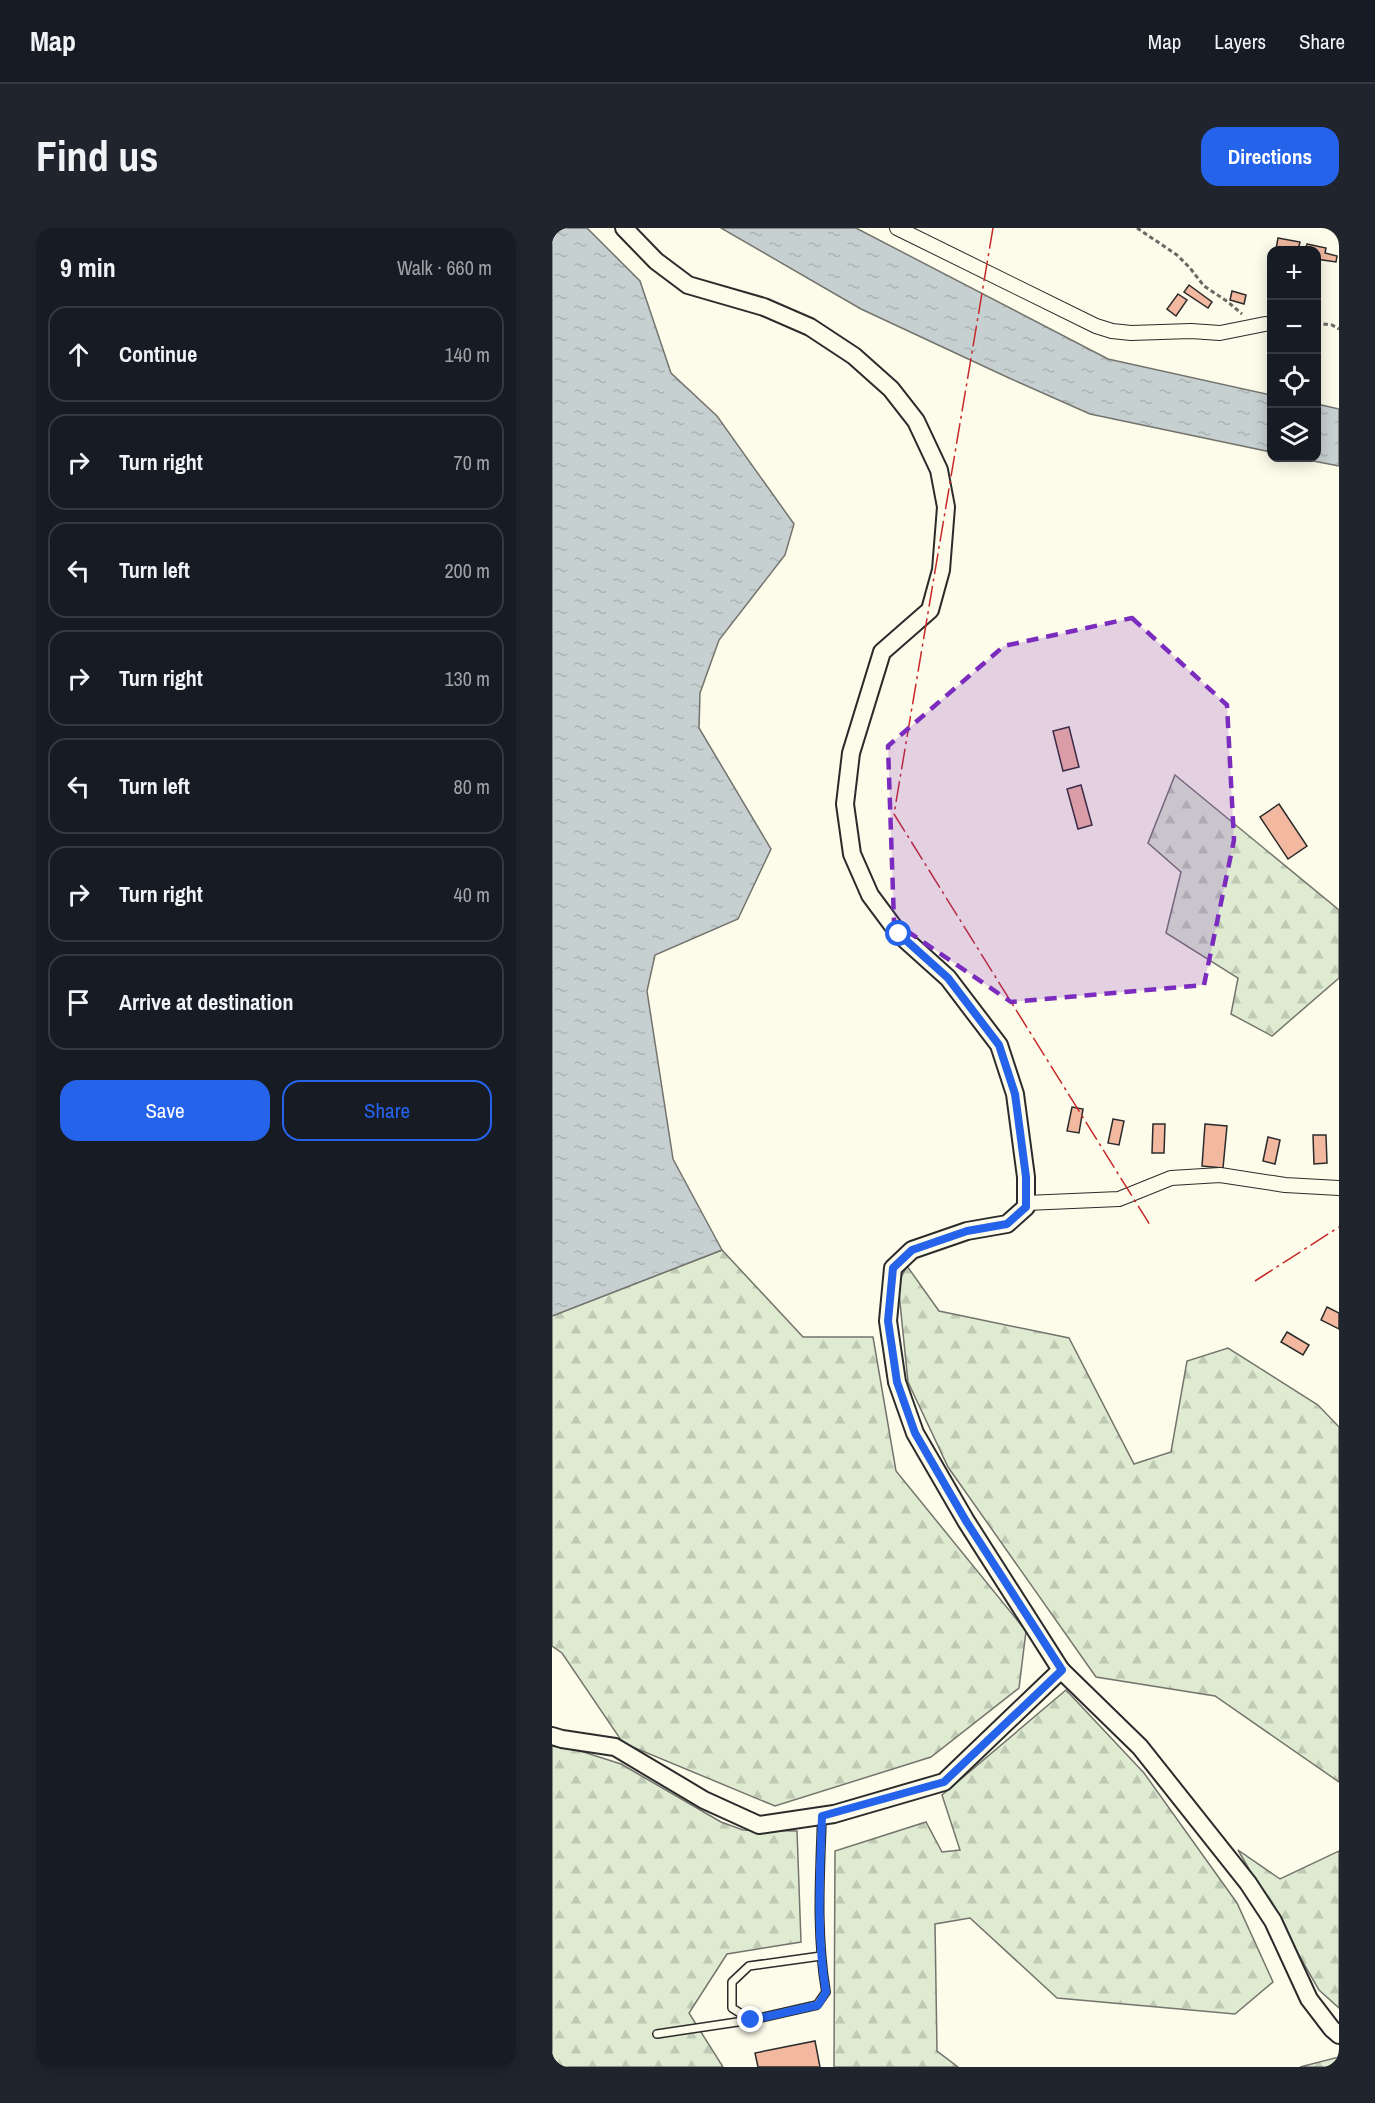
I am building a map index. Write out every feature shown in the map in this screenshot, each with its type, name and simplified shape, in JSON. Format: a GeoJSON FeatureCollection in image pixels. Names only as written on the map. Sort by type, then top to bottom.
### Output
{"type":"FeatureCollection","features":[{"type":"Feature","properties":{"kind":"street"},"geometry":{"type":"LineString","coordinates":[[624,228],[656,261],[688,285],[764,307],[810,327],[854,356],[891,389],[916,422],[939,470],[946,507],[941,570],[930,610],[882,652],[850,753],[845,804],[852,854],[870,895],[899,934],[948,978],[999,1045],[1015,1094],[1026,1177],[1026,1207],[1007,1224],[967,1231],[912,1250],[893,1268],[888,1321],[897,1382],[915,1433],[966,1521],[1062,1670],[1140,1747],[1248,1883],[1273,1921],[1309,1999],[1339,2035]]}},
{"type":"Feature","properties":{"kind":"street"},"geometry":{"type":"LineString","coordinates":[[897,228],[1088,322],[1112,331],[1220,333],[1265,324]]}},
{"type":"Feature","properties":{"kind":"street"},"geometry":{"type":"LineString","coordinates":[[1026,1203],[1119,1199],[1171,1178],[1220,1175],[1285,1185],[1339,1188]]}},
{"type":"Feature","properties":{"kind":"street"},"geometry":{"type":"LineString","coordinates":[[552,1736],[615,1747],[704,1800],[759,1825],[822,1816],[944,1782],[1062,1670]]}},
{"type":"Feature","properties":{"kind":"lane"},"geometry":{"type":"LineString","coordinates":[[657,2034],[751,2020],[818,2005],[826,1992],[821,1956],[819,1912],[822,1816]]}},
{"type":"Feature","properties":{"kind":"lane"},"geometry":{"type":"LineString","coordinates":[[751,2020],[732,2008],[732,1982],[749,1966],[821,1956]]}},
{"type":"Feature","properties":{"kind":"path"},"geometry":{"type":"LineString","coordinates":[[1137,228],[1177,255],[1204,286],[1228,302],[1239,313],[1265,324]]}},
{"type":"Feature","properties":{"kind":"path"},"geometry":{"type":"LineString","coordinates":[[1321,324],[1339,329]]}},
{"type":"Feature","properties":{"kind":"highlighted area"},"geometry":{"type":"Polygon","coordinates":[[[1132,618],[1227,705],[1234,840],[1204,985],[1011,1002],[894,922],[888,746],[1004,646],[1132,618]]]}},
{"type":"Feature","properties":{"kind":"green space"},"geometry":{"type":"Polygon","coordinates":[[[1175,775],[1339,910],[1339,978],[1272,1036],[1231,1014],[1238,978],[1166,933],[1181,872],[1148,843],[1175,775]]]}},
{"type":"Feature","properties":{"kind":"green space"},"geometry":{"type":"Polygon","coordinates":[[[722,1250],[803,1337],[873,1337],[896,1471],[1026,1631],[1019,1688],[931,1757],[775,1806],[623,1743],[562,1653],[552,1646],[552,1316],[722,1250]]]}},
{"type":"Feature","properties":{"kind":"green space"},"geometry":{"type":"Polygon","coordinates":[[[907,1266],[939,1311],[1069,1338],[1134,1464],[1171,1452],[1187,1361],[1228,1348],[1318,1405],[1339,1427],[1339,1782],[1215,1696],[1096,1677],[948,1467],[908,1382],[898,1283],[907,1266]]]}},
{"type":"Feature","properties":{"kind":"green space"},"geometry":{"type":"Polygon","coordinates":[[[1066,1690],[1144,1773],[1237,1903],[1273,1982],[1235,2014],[1057,1998],[970,1918],[935,1924],[937,2051],[958,2067],[834,2067],[835,1851],[926,1822],[942,1852],[960,1850],[942,1795],[1066,1690]]]}},
{"type":"Feature","properties":{"kind":"green space"},"geometry":{"type":"Polygon","coordinates":[[[552,1742],[621,1764],[721,1822],[743,1830],[797,1831],[801,1942],[727,1954],[689,2013],[723,2067],[552,2067],[552,1742]]]}},
{"type":"Feature","properties":{"kind":"green space"},"geometry":{"type":"Polygon","coordinates":[[[1238,1850],[1280,1879],[1339,1851],[1339,2008],[1319,1990],[1238,1850]]]}},
{"type":"Feature","properties":{"kind":"green space"},"geometry":{"type":"Polygon","coordinates":[[[1339,2057],[1339,2067],[1300,2067],[1339,2057]]]}},
{"type":"Feature","properties":{"kind":"water"},"geometry":{"type":"Polygon","coordinates":[[[552,228],[587,228],[640,281],[671,373],[717,416],[794,524],[785,555],[719,640],[700,693],[699,728],[771,849],[738,919],[655,955],[647,991],[673,1159],[722,1250],[552,1316],[552,228]]]}},
{"type":"Feature","properties":{"kind":"water"},"geometry":{"type":"Polygon","coordinates":[[[721,228],[856,228],[1108,359],[1267,394],[1267,451],[1090,414],[861,309],[721,228]]]}},
{"type":"Feature","properties":{"kind":"water"},"geometry":{"type":"Polygon","coordinates":[[[1321,405],[1339,409],[1339,466],[1318,462],[1321,462],[1321,405]]]}},
{"type":"Feature","properties":{"kind":"building"},"geometry":{"type":"Polygon","coordinates":[[[1278,238],[1300,242],[1299,246],[1277,246],[1278,238]]]}},
{"type":"Feature","properties":{"kind":"building"},"geometry":{"type":"Polygon","coordinates":[[[1321,247],[1326,248],[1325,253],[1337,256],[1336,262],[1321,260],[1321,247]]]}},
{"type":"Feature","properties":{"kind":"building"},"geometry":{"type":"Polygon","coordinates":[[[1189,285],[1212,302],[1208,308],[1184,292],[1189,285]]]}},
{"type":"Feature","properties":{"kind":"building"},"geometry":{"type":"Polygon","coordinates":[[[1232,291],[1246,295],[1244,304],[1230,300],[1232,291]]]}},
{"type":"Feature","properties":{"kind":"building"},"geometry":{"type":"Polygon","coordinates":[[[1178,294],[1187,300],[1176,316],[1167,309],[1178,294]]]}},
{"type":"Feature","properties":{"kind":"building"},"geometry":{"type":"Polygon","coordinates":[[[1069,727],[1079,767],[1063,771],[1053,731],[1069,727]]]}},
{"type":"Feature","properties":{"kind":"building"},"geometry":{"type":"Polygon","coordinates":[[[1081,785],[1092,825],[1078,829],[1067,789],[1081,785]]]}},
{"type":"Feature","properties":{"kind":"building"},"geometry":{"type":"Polygon","coordinates":[[[1279,804],[1307,846],[1288,859],[1260,817],[1279,804]]]}},
{"type":"Feature","properties":{"kind":"building"},"geometry":{"type":"Polygon","coordinates":[[[1072,1107],[1083,1109],[1079,1133],[1067,1131],[1072,1107]]]}},
{"type":"Feature","properties":{"kind":"building"},"geometry":{"type":"Polygon","coordinates":[[[1113,1119],[1124,1121],[1119,1145],[1108,1143],[1113,1119]]]}},
{"type":"Feature","properties":{"kind":"building"},"geometry":{"type":"Polygon","coordinates":[[[1153,1124],[1165,1124],[1164,1153],[1152,1153],[1153,1124]]]}},
{"type":"Feature","properties":{"kind":"building"},"geometry":{"type":"Polygon","coordinates":[[[1205,1124],[1227,1126],[1223,1168],[1202,1166],[1205,1124]]]}},
{"type":"Feature","properties":{"kind":"building"},"geometry":{"type":"Polygon","coordinates":[[[1313,1135],[1326,1135],[1327,1163],[1314,1164],[1313,1135]]]}},
{"type":"Feature","properties":{"kind":"building"},"geometry":{"type":"Polygon","coordinates":[[[1268,1137],[1280,1140],[1275,1164],[1263,1161],[1268,1137]]]}},
{"type":"Feature","properties":{"kind":"building"},"geometry":{"type":"Polygon","coordinates":[[[1327,1307],[1339,1313],[1339,1329],[1321,1320],[1327,1307]]]}},
{"type":"Feature","properties":{"kind":"building"},"geometry":{"type":"Polygon","coordinates":[[[1287,1332],[1309,1345],[1303,1355],[1281,1342],[1287,1332]]]}},
{"type":"Feature","properties":{"kind":"building"},"geometry":{"type":"Polygon","coordinates":[[[815,2041],[820,2067],[758,2067],[755,2053],[815,2041]]]}},
{"type":"Feature","properties":{"kind":"power"},"geometry":{"type":"LineString","coordinates":[[993,228],[894,814],[1150,1225]]}},
{"type":"Feature","properties":{"kind":"power"},"geometry":{"type":"LineString","coordinates":[[1255,1281],[1339,1227]]}},
{"type":"Feature","properties":{"kind":"route"},"geometry":{"type":"LineString","coordinates":[[751,2020],[818,2005],[826,1992],[821,1964],[819,1912],[822,1816],[944,1782],[1062,1670],[966,1521],[915,1433],[897,1382],[888,1321],[893,1268],[912,1250],[967,1231],[1007,1224],[1026,1207],[1026,1177],[1015,1094],[999,1045],[948,978],[899,934]]}}]}
